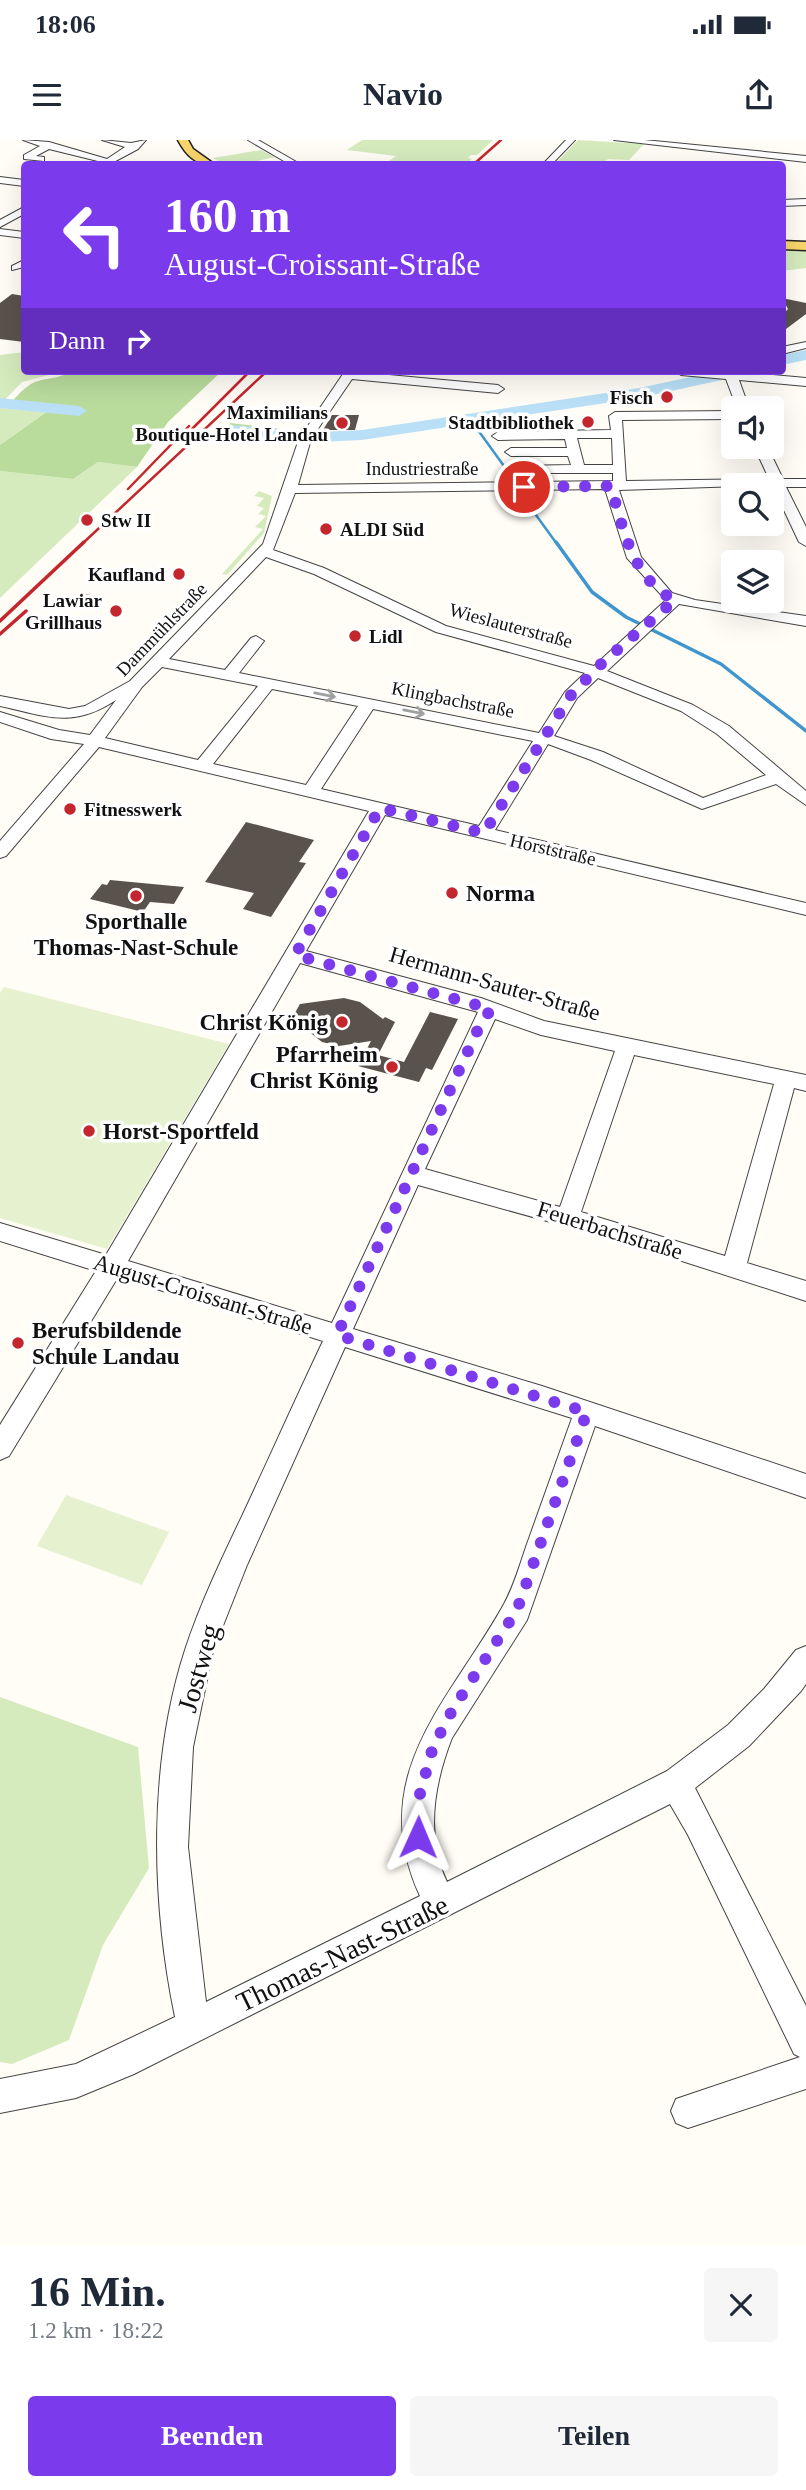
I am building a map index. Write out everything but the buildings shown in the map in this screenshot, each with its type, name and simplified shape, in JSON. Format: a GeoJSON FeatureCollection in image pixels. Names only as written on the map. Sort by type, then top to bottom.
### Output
{"type":"FeatureCollection","features":[{"type":"Feature","properties":{"kind":"main road"},"geometry":{"type":"LineString","coordinates":[[183,140],[193,155],[203,161]]}},
{"type":"Feature","properties":{"kind":"main road"},"geometry":{"type":"LineString","coordinates":[[786,246],[806,246]]}},
{"type":"Feature","properties":{"kind":"street"},"geometry":{"type":"LineString","coordinates":[[27,140],[101,161]]}},
{"type":"Feature","properties":{"kind":"street"},"geometry":{"type":"LineString","coordinates":[[106,140],[138,143]]}},
{"type":"Feature","properties":{"kind":"street"},"geometry":{"type":"LineString","coordinates":[[253,140],[290,161]]}},
{"type":"Feature","properties":{"kind":"street"},"geometry":{"type":"LineString","coordinates":[[550,161],[571,140]]}},
{"type":"Feature","properties":{"kind":"street"},"geometry":{"type":"LineString","coordinates":[[618,140],[762,151],[806,159]]}},
{"type":"Feature","properties":{"kind":"street"},"geometry":{"type":"LineString","coordinates":[[110,161],[138,143]]}},
{"type":"Feature","properties":{"kind":"street"},"geometry":{"type":"LineString","coordinates":[[41,159],[23,157],[49,145]]}},
{"type":"Feature","properties":{"kind":"street"},"geometry":{"type":"LineString","coordinates":[[755,161],[762,151]]}},
{"type":"Feature","properties":{"kind":"street"},"geometry":{"type":"LineString","coordinates":[[0,180],[20,182]]}},
{"type":"Feature","properties":{"kind":"street"},"geometry":{"type":"LineString","coordinates":[[0,191],[20,182]]}},
{"type":"Feature","properties":{"kind":"street"},"geometry":{"type":"LineString","coordinates":[[786,203],[806,202]]}},
{"type":"Feature","properties":{"kind":"street"},"geometry":{"type":"LineString","coordinates":[[0,224],[21,212]]}},
{"type":"Feature","properties":{"kind":"street"},"geometry":{"type":"LineString","coordinates":[[0,232],[21,235]]}},
{"type":"Feature","properties":{"kind":"street"},"geometry":{"type":"LineString","coordinates":[[786,350],[806,344],[803,338],[806,334]]}},
{"type":"Feature","properties":{"kind":"street","name":"Dammühlstraße"},"geometry":{"type":"LineString","coordinates":[[0,852],[95,741],[136,684],[264,552],[278,527],[309,430],[348,375]]}},
{"type":"Feature","properties":{"kind":"street"},"geometry":{"type":"LineString","coordinates":[[360,375],[388,380],[498,389]]}},
{"type":"Feature","properties":{"kind":"street"},"geometry":{"type":"LineString","coordinates":[[730,375],[738,396]]}},
{"type":"Feature","properties":{"kind":"street"},"geometry":{"type":"LineString","coordinates":[[740,375],[806,382]]}},
{"type":"Feature","properties":{"kind":"street"},"geometry":{"type":"LineString","coordinates":[[721,415],[615,416],[619,469],[616,486],[634,558],[661,593],[675,600],[806,621]]}},
{"type":"Feature","properties":{"kind":"street"},"geometry":{"type":"LineString","coordinates":[[498,436],[618,434]]}},
{"type":"Feature","properties":{"kind":"street"},"geometry":{"type":"LineString","coordinates":[[570,435],[578,470]]}},
{"type":"Feature","properties":{"kind":"street"},"geometry":{"type":"LineString","coordinates":[[511,453],[574,452]]}},
{"type":"Feature","properties":{"kind":"street"},"geometry":{"type":"LineString","coordinates":[[516,470],[619,469]]}},
{"type":"Feature","properties":{"kind":"street","name":"Industriestraße"},"geometry":{"type":"LineString","coordinates":[[784,484],[806,483]]}},
{"type":"Feature","properties":{"kind":"street","name":"Industriestraße"},"geometry":{"type":"LineString","coordinates":[[289,489],[721,485]]}},
{"type":"Feature","properties":{"kind":"street"},"geometry":{"type":"LineString","coordinates":[[784,495],[806,542]]}},
{"type":"Feature","properties":{"kind":"street","name":"Wieslauterstraße"},"geometry":{"type":"LineString","coordinates":[[264,552],[319,571],[441,629],[595,670],[700,715],[806,800]]}},
{"type":"Feature","properties":{"kind":"street"},"geometry":{"type":"LineString","coordinates":[[484,833],[566,702],[595,670],[675,600]]}},
{"type":"Feature","properties":{"kind":"street"},"geometry":{"type":"LineString","coordinates":[[228,676],[257,641]]}},
{"type":"Feature","properties":{"kind":"street","name":"Klingbachstraße"},"geometry":{"type":"LineString","coordinates":[[157,661],[542,737],[597,755],[702,804],[778,777]]}},
{"type":"Feature","properties":{"kind":"street"},"geometry":{"type":"LineString","coordinates":[[0,701],[62,714],[76,714],[90,710],[111,694],[136,684]]}},
{"type":"Feature","properties":{"kind":"street"},"geometry":{"type":"LineString","coordinates":[[201,767],[268,684]]}},
{"type":"Feature","properties":{"kind":"street"},"geometry":{"type":"LineString","coordinates":[[61,724],[91,719],[120,704]]}},
{"type":"Feature","properties":{"kind":"street"},"geometry":{"type":"LineString","coordinates":[[310,792],[368,704]]}},
{"type":"Feature","properties":{"kind":"street","name":"Horststraße"},"geometry":{"type":"LineString","coordinates":[[0,709],[57,735],[95,741],[806,909]]}},
{"type":"Feature","properties":{"kind":"street","name":"Horststraße"},"geometry":{"type":"LineString","coordinates":[[0,717],[61,724],[95,741]]}},
{"type":"Feature","properties":{"kind":"street"},"geometry":{"type":"LineString","coordinates":[[0,1448],[112,1266],[380,808]]}},
{"type":"Feature","properties":{"kind":"street","name":"Hermann-Sauter-Straße"},"geometry":{"type":"LineString","coordinates":[[295,955],[491,1009],[541,1028],[796,1081]]}},
{"type":"Feature","properties":{"kind":"street","name":"Jostweg"},"geometry":{"type":"LineString","coordinates":[[194,2026],[186,1989],[172,1847],[182,1721],[199,1651],[219,1597],[337,1335],[480,1025],[491,1009]]}},
{"type":"Feature","properties":{"kind":"street"},"geometry":{"type":"LineString","coordinates":[[568,1217],[627,1046]]}},
{"type":"Feature","properties":{"kind":"street"},"geometry":{"type":"LineString","coordinates":[[734,1267],[796,1081]]}},
{"type":"Feature","properties":{"kind":"street","name":"Feuerbachstraße"},"geometry":{"type":"LineString","coordinates":[[411,1174],[568,1217],[806,1291]]}},
{"type":"Feature","properties":{"kind":"street","name":"August-Croissant-Straße"},"geometry":{"type":"LineString","coordinates":[[0,1233],[587,1412],[806,1486]]}},
{"type":"Feature","properties":{"kind":"street"},"geometry":{"type":"LineString","coordinates":[[441,1905],[425,1869],[418,1837],[418,1809],[428,1760],[441,1728],[517,1610],[587,1412]]}},
{"type":"Feature","properties":{"kind":"street","name":"Thomas-Nast-Straße"},"geometry":{"type":"LineString","coordinates":[[0,2096],[76,2081],[441,1905],[675,1784],[728,1745],[782,1691],[806,1660]]}},
{"type":"Feature","properties":{"kind":"street"},"geometry":{"type":"LineString","coordinates":[[675,1784],[699,1824],[806,2042]]}},
{"type":"Feature","properties":{"kind":"street"},"geometry":{"type":"LineString","coordinates":[[688,2111],[806,2072]]}},
{"type":"Feature","properties":{"kind":"green space"},"geometry":{"type":"Polygon","coordinates":[[[362,140],[493,140],[477,155],[471,155],[468,158],[472,159],[470,161],[389,161],[396,156],[347,150],[362,140]]]}},
{"type":"Feature","properties":{"kind":"green space"},"geometry":{"type":"Polygon","coordinates":[[[578,140],[644,144],[629,160],[558,161],[578,140]]]}},
{"type":"Feature","properties":{"kind":"green space"},"geometry":{"type":"Polygon","coordinates":[[[261,150],[275,157],[256,161],[218,161],[213,158],[261,150]]]}},
{"type":"Feature","properties":{"kind":"green space"},"geometry":{"type":"Polygon","coordinates":[[[786,249],[806,250],[806,268],[786,270],[786,249]]]}},
{"type":"Feature","properties":{"kind":"green space"},"geometry":{"type":"Polygon","coordinates":[[[21,352],[21,375],[49,375],[22,382],[0,405],[0,355],[21,352]]]}},
{"type":"Feature","properties":{"kind":"green space"},"geometry":{"type":"Polygon","coordinates":[[[63,375],[218,375],[168,422],[137,467],[98,462],[73,479],[0,471],[0,445],[52,408],[11,403],[28,386],[63,375]]]}},
{"type":"Feature","properties":{"kind":"green space"},"geometry":{"type":"Polygon","coordinates":[[[0,408],[46,412],[0,445],[0,408]]]}},
{"type":"Feature","properties":{"kind":"green space"},"geometry":{"type":"Polygon","coordinates":[[[230,423],[297,431],[292,444],[220,435],[230,423]]]}},
{"type":"Feature","properties":{"kind":"green space"},"geometry":{"type":"Polygon","coordinates":[[[98,462],[137,467],[0,598],[0,471],[73,479],[98,462]]]}},
{"type":"Feature","properties":{"kind":"green space"},"geometry":{"type":"Polygon","coordinates":[[[259,491],[272,496],[264,533],[227,575],[222,574],[263,529],[255,527],[266,516],[258,514],[264,508],[257,506],[264,498],[254,496],[259,491]]]}},
{"type":"Feature","properties":{"kind":"green space","name":"Horst-Sportfeld"},"geometry":{"type":"Polygon","coordinates":[[[4,987],[229,1044],[107,1249],[0,1218],[0,993],[4,987]]]}},
{"type":"Feature","properties":{"kind":"green space"},"geometry":{"type":"Polygon","coordinates":[[[66,1495],[169,1532],[142,1585],[37,1546],[66,1495]]]}},
{"type":"Feature","properties":{"kind":"green space"},"geometry":{"type":"Polygon","coordinates":[[[0,1697],[138,1747],[149,1868],[103,1945],[69,2040],[12,2064],[0,2062],[0,1697]]]}},
{"type":"Feature","properties":{"kind":"waterway"},"geometry":{"type":"LineString","coordinates":[[786,359],[806,355]]}},
{"type":"Feature","properties":{"kind":"waterway"},"geometry":{"type":"LineString","coordinates":[[231,430],[319,437],[362,435],[639,393],[722,375]]}},
{"type":"Feature","properties":{"kind":"waterway"},"geometry":{"type":"LineString","coordinates":[[0,403],[79,411]]}},
{"type":"Feature","properties":{"kind":"waterway"},"geometry":{"type":"LineString","coordinates":[[470,419],[514,480]]}},
{"type":"Feature","properties":{"kind":"waterway"},"geometry":{"type":"LineString","coordinates":[[520,493],[557,544]]}},
{"type":"Feature","properties":{"kind":"waterway"},"geometry":{"type":"LineString","coordinates":[[556,542],[592,592],[626,617],[721,664],[806,731]]}},
{"type":"Feature","properties":{"kind":"railway"},"geometry":{"type":"LineString","coordinates":[[477,161],[501,140]]}},
{"type":"Feature","properties":{"kind":"railway"},"geometry":{"type":"LineString","coordinates":[[186,435],[246,375]]}},
{"type":"Feature","properties":{"kind":"railway"},"geometry":{"type":"LineString","coordinates":[[82,544],[263,375]]}},
{"type":"Feature","properties":{"kind":"railway"},"geometry":{"type":"LineString","coordinates":[[128,489],[189,426]]}},
{"type":"Feature","properties":{"kind":"railway"},"geometry":{"type":"LineString","coordinates":[[0,621],[84,542]]}},
{"type":"Feature","properties":{"kind":"railway"},"geometry":{"type":"LineString","coordinates":[[0,634],[26,611]]}},
{"type":"Feature","properties":{"kind":"place","name":"Fisch"},"geometry":{"type":"Point","coordinates":[667,397]}},
{"type":"Feature","properties":{"kind":"place","name":"Stadtbibliothek"},"geometry":{"type":"Point","coordinates":[588,422]}},
{"type":"Feature","properties":{"kind":"place","name":"Maximilians Boutique-Hotel Landau"},"geometry":{"type":"Point","coordinates":[342,423]}},
{"type":"Feature","properties":{"kind":"place","name":"Stw II"},"geometry":{"type":"Point","coordinates":[87,520]}},
{"type":"Feature","properties":{"kind":"place","name":"ALDI Süd"},"geometry":{"type":"Point","coordinates":[326,529]}},
{"type":"Feature","properties":{"kind":"place","name":"Kaufland"},"geometry":{"type":"Point","coordinates":[179,574]}},
{"type":"Feature","properties":{"kind":"place","name":"Lawiar Grillhaus"},"geometry":{"type":"Point","coordinates":[116,611]}},
{"type":"Feature","properties":{"kind":"place","name":"Lidl"},"geometry":{"type":"Point","coordinates":[355,636]}},
{"type":"Feature","properties":{"kind":"place","name":"Fitnesswerk"},"geometry":{"type":"Point","coordinates":[70,809]}},
{"type":"Feature","properties":{"kind":"place","name":"Norma"},"geometry":{"type":"Point","coordinates":[452,893]}},
{"type":"Feature","properties":{"kind":"place","name":"Sporthalle Thomas-Nast-Schule"},"geometry":{"type":"Point","coordinates":[136,896]}},
{"type":"Feature","properties":{"kind":"place","name":"Christ König"},"geometry":{"type":"Point","coordinates":[342,1022]}},
{"type":"Feature","properties":{"kind":"place","name":"Pfarrheim Christ König"},"geometry":{"type":"Point","coordinates":[392,1067]}},
{"type":"Feature","properties":{"kind":"place","name":"Horst-Sportfeld"},"geometry":{"type":"Point","coordinates":[89,1131]}},
{"type":"Feature","properties":{"kind":"place","name":"Berufsbildende Schule Landau"},"geometry":{"type":"Point","coordinates":[18,1343]}},
{"type":"Feature","properties":{"kind":"route"},"geometry":{"type":"LineString","coordinates":[[418,1837],[420,1794],[433,1747],[441,1728],[517,1610],[587,1412],[337,1335],[480,1025],[491,1009],[295,955],[380,808],[484,833],[542,737],[571,695],[602,663],[675,600],[661,593],[636,562],[611,486],[524,487]]}}]}
